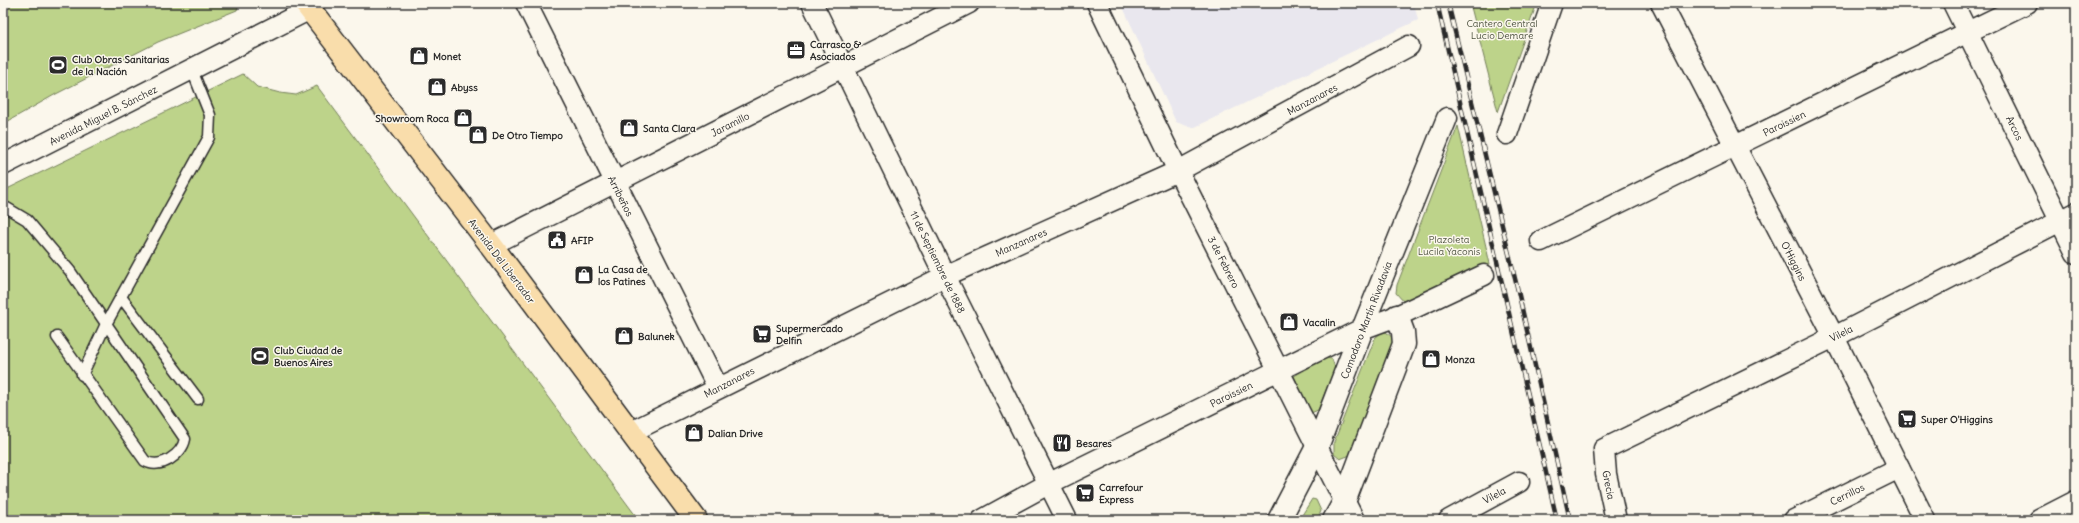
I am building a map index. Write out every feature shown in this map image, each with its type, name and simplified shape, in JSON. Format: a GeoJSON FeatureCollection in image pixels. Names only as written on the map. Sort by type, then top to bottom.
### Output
{"type":"FeatureCollection","features":[{"type":"Feature","properties":{"kind":"main road","name":"Avenida Del Libertador"},"geometry":{"type":"LineString","coordinates":[[312,5],[696,520]]}},
{"type":"Feature","properties":{"kind":"street","name":"Arribeños"},"geometry":{"type":"LineString","coordinates":[[526,3],[718,388]]}},
{"type":"Feature","properties":{"kind":"street","name":"11 de Septiembre de 1888"},"geometry":{"type":"LineString","coordinates":[[812,3],[945,276],[1067,520]]}},
{"type":"Feature","properties":{"kind":"street","name":"Jaramillo"},"geometry":{"type":"LineString","coordinates":[[491,245],[969,3]]}},
{"type":"Feature","properties":{"kind":"street","name":"3 de Febrero"},"geometry":{"type":"LineString","coordinates":[[1097,3],[1178,171],[1317,447],[1344,514]]}},
{"type":"Feature","properties":{"kind":"street"},"geometry":{"type":"LineString","coordinates":[[1508,134],[1552,3]]}},
{"type":"Feature","properties":{"kind":"street","name":"O'Higgins"},"geometry":{"type":"LineString","coordinates":[[1662,3],[1834,337],[1925,520]]}},
{"type":"Feature","properties":{"kind":"street","name":"Arcos"},"geometry":{"type":"LineString","coordinates":[[1954,3],[1968,32],[2068,217],[2076,253]]}},
{"type":"Feature","properties":{"kind":"street","name":"Paroissien"},"geometry":{"type":"LineString","coordinates":[[1541,241],[2027,3]]}},
{"type":"Feature","properties":{"kind":"street","name":"Avenida Miguel B. Sánchez"},"geometry":{"type":"LineString","coordinates":[[3,165],[192,70],[312,5]]}},
{"type":"Feature","properties":{"kind":"street","name":"Manzanares"},"geometry":{"type":"LineString","coordinates":[[631,432],[945,276],[1178,171],[1409,46]]}},
{"type":"Feature","properties":{"kind":"street","name":"Comodoro Martín Rivadavia"},"geometry":{"type":"LineString","coordinates":[[1279,520],[1317,447],[1362,329],[1447,118]]}},
{"type":"Feature","properties":{"kind":"street","name":"Vilela"},"geometry":{"type":"LineString","coordinates":[[1604,449],[1834,337],[2068,217]]}},
{"type":"Feature","properties":{"kind":"street","name":"Paroissien"},"geometry":{"type":"LineString","coordinates":[[982,520],[1050,484],[1362,329],[1397,316],[1484,275]]}},
{"type":"Feature","properties":{"kind":"street"},"geometry":{"type":"LineString","coordinates":[[1344,514],[1404,344],[1403,332],[1397,316]]}},
{"type":"Feature","properties":{"kind":"street","name":"Grecia"},"geometry":{"type":"LineString","coordinates":[[1604,449],[1606,474],[1616,520]]}},
{"type":"Feature","properties":{"kind":"street","name":"Cerrillos"},"geometry":{"type":"LineString","coordinates":[[1794,520],[1900,468]]}},
{"type":"Feature","properties":{"kind":"street","name":"Vilela"},"geometry":{"type":"LineString","coordinates":[[1449,520],[1519,482]]}},
{"type":"Feature","properties":{"kind":"street"},"geometry":{"type":"LineString","coordinates":[[2039,520],[2076,501]]}},
{"type":"Feature","properties":{"kind":"lane"},"geometry":{"type":"LineString","coordinates":[[82,375],[106,324],[209,137],[210,116],[192,70]]}},
{"type":"Feature","properties":{"kind":"lane"},"geometry":{"type":"LineString","coordinates":[[3,208],[7,208],[27,220],[70,271],[185,439],[180,452],[158,465],[151,465],[145,461],[82,375],[57,337]]}},
{"type":"Feature","properties":{"kind":"lane"},"geometry":{"type":"LineString","coordinates":[[121,297],[198,399]]}},
{"type":"Feature","properties":{"kind":"shaded area"},"geometry":{"type":"Polygon","coordinates":[[[1121,3],[1414,3],[1418,20],[1193,128],[1176,122],[1121,3]]]}},
{"type":"Feature","properties":{"kind":"green space","name":"Club Obras Sanitarias de la Nación"},"geometry":{"type":"Polygon","coordinates":[[[3,3],[239,3],[237,10],[158,42],[56,94],[3,124],[3,3]]]}},
{"type":"Feature","properties":{"kind":"green space","name":"Cantero Central Lucio Demare"},"geometry":{"type":"Polygon","coordinates":[[[1470,3],[1537,3],[1498,112],[1470,3]]]}},
{"type":"Feature","properties":{"kind":"green space","name":"Club Ciudad de Buenos Aires"},"geometry":{"type":"Polygon","coordinates":[[[243,74],[257,87],[280,93],[296,95],[317,86],[639,520],[3,520],[3,191],[243,74]]]}},
{"type":"Feature","properties":{"kind":"green space","name":"Plazoleta Lucila Yaconis"},"geometry":{"type":"Polygon","coordinates":[[[1458,126],[1490,264],[1404,302],[1396,293],[1397,285],[1458,126]]]}},
{"type":"Feature","properties":{"kind":"green space"},"geometry":{"type":"Polygon","coordinates":[[[1382,332],[1386,332],[1393,338],[1393,346],[1353,454],[1340,459],[1334,454],[1334,442],[1375,338],[1382,332]]]}},
{"type":"Feature","properties":{"kind":"green space"},"geometry":{"type":"Polygon","coordinates":[[[1326,358],[1332,359],[1335,368],[1318,410],[1311,413],[1294,376],[1326,358]]]}},
{"type":"Feature","properties":{"kind":"green space"},"geometry":{"type":"Polygon","coordinates":[[[1312,499],[1316,500],[1321,511],[1317,520],[1299,520],[1312,499]]]}},
{"type":"Feature","properties":{"kind":"railway"},"geometry":{"type":"LineString","coordinates":[[1437,3],[1557,520]]}},
{"type":"Feature","properties":{"kind":"railway"},"geometry":{"type":"LineString","coordinates":[[1448,3],[1518,291],[1570,520]]}},
{"type":"Feature","properties":{"kind":"place","name":"Carrasco & Asociados"},"geometry":{"type":"Point","coordinates":[796,50]}},
{"type":"Feature","properties":{"kind":"place","name":"Monet"},"geometry":{"type":"Point","coordinates":[419,56]}},
{"type":"Feature","properties":{"kind":"place","name":"Club Obras Sanitarias de la Nación"},"geometry":{"type":"Point","coordinates":[58,65]}},
{"type":"Feature","properties":{"kind":"place","name":"Abyss"},"geometry":{"type":"Point","coordinates":[437,87]}},
{"type":"Feature","properties":{"kind":"place","name":"Showroom Roca"},"geometry":{"type":"Point","coordinates":[463,118]}},
{"type":"Feature","properties":{"kind":"place","name":"Santa Clara"},"geometry":{"type":"Point","coordinates":[629,128]}},
{"type":"Feature","properties":{"kind":"place","name":"De Otro Tiempo"},"geometry":{"type":"Point","coordinates":[478,135]}},
{"type":"Feature","properties":{"kind":"place","name":"AFIP"},"geometry":{"type":"Point","coordinates":[557,240]}},
{"type":"Feature","properties":{"kind":"place","name":"La Casa de los Patines"},"geometry":{"type":"Point","coordinates":[584,275]}},
{"type":"Feature","properties":{"kind":"place","name":"Vacalin"},"geometry":{"type":"Point","coordinates":[1289,322]}},
{"type":"Feature","properties":{"kind":"place","name":"Supermercado Delfin"},"geometry":{"type":"Point","coordinates":[762,334]}},
{"type":"Feature","properties":{"kind":"place","name":"Balunek"},"geometry":{"type":"Point","coordinates":[624,336]}},
{"type":"Feature","properties":{"kind":"place","name":"Club Ciudad de Buenos Aires"},"geometry":{"type":"Point","coordinates":[260,356]}},
{"type":"Feature","properties":{"kind":"place","name":"Monza"},"geometry":{"type":"Point","coordinates":[1431,359]}},
{"type":"Feature","properties":{"kind":"place","name":"Super O'Higgins"},"geometry":{"type":"Point","coordinates":[1907,419]}},
{"type":"Feature","properties":{"kind":"place","name":"Dalian Drive"},"geometry":{"type":"Point","coordinates":[694,433]}},
{"type":"Feature","properties":{"kind":"place","name":"Besares"},"geometry":{"type":"Point","coordinates":[1062,443]}},
{"type":"Feature","properties":{"kind":"place","name":"Carrefour Express"},"geometry":{"type":"Point","coordinates":[1085,493]}}]}
